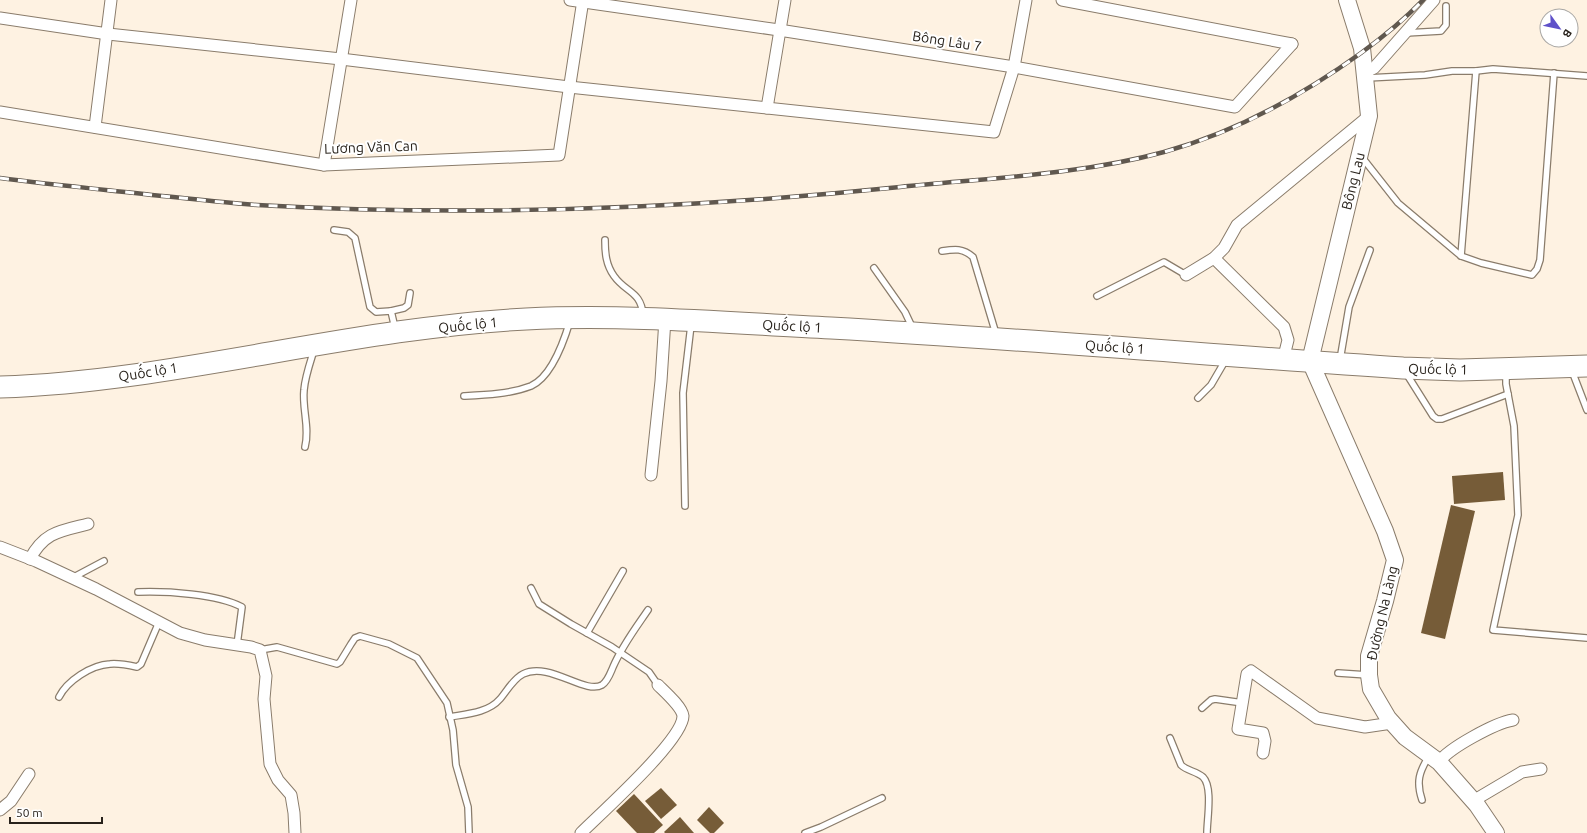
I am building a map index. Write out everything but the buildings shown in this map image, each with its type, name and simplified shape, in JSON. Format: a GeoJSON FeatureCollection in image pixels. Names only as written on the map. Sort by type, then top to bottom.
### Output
{"type":"FeatureCollection","features":[{"type":"Feature","properties":{"kind":"highway","name":"Quốc lộ 1"},"geometry":{"type":"LineString","coordinates":[[0,387],[51,384],[131,375],[316,344],[396,333],[526,319],[608,317],[915,333],[1403,368],[1506,369],[1579,366]]}},
{"type":"Feature","properties":{"kind":"main road","name":"Bông Lau"},"geometry":{"type":"LineString","coordinates":[[1310,361],[1369,116],[1362,48],[1347,0]]}},
{"type":"Feature","properties":{"kind":"main road","name":"Đường Na Làng"},"geometry":{"type":"LineString","coordinates":[[1310,361],[1385,531],[1394,560],[1391,580],[1369,656],[1371,689],[1392,723],[1405,738],[1434,759],[1472,801],[1491,831]]}},
{"type":"Feature","properties":{"kind":"street"},"geometry":{"type":"LineString","coordinates":[[95,127],[108,34],[111,0]]}},
{"type":"Feature","properties":{"kind":"street"},"geometry":{"type":"LineString","coordinates":[[324,165],[351,0]]}},
{"type":"Feature","properties":{"kind":"street","name":"Bông Lâu 7"},"geometry":{"type":"LineString","coordinates":[[570,0],[779,30],[1014,67],[1234,107],[1292,44],[1062,0]]}},
{"type":"Feature","properties":{"kind":"street"},"geometry":{"type":"LineString","coordinates":[[767,108],[785,0]]}},
{"type":"Feature","properties":{"kind":"street"},"geometry":{"type":"LineString","coordinates":[[0,18],[108,34],[341,59],[569,87],[994,132],[1014,67],[1026,0]]}},
{"type":"Feature","properties":{"kind":"street"},"geometry":{"type":"LineString","coordinates":[[1364,76],[1374,68],[1434,0]]}},
{"type":"Feature","properties":{"kind":"street"},"geometry":{"type":"LineString","coordinates":[[569,87],[582,1]]}},
{"type":"Feature","properties":{"kind":"street","name":"Lương Văn Can"},"geometry":{"type":"LineString","coordinates":[[0,112],[324,165],[558,155],[569,87]]}},
{"type":"Feature","properties":{"kind":"street"},"geometry":{"type":"LineString","coordinates":[[1186,275],[1214,258],[1224,248],[1237,225],[1369,116]]}},
{"type":"Feature","properties":{"kind":"street"},"geometry":{"type":"LineString","coordinates":[[1214,258],[1284,327],[1288,340],[1283,360]]}},
{"type":"Feature","properties":{"kind":"street"},"geometry":{"type":"LineString","coordinates":[[651,474],[661,381],[665,319]]}},
{"type":"Feature","properties":{"kind":"street"},"geometry":{"type":"LineString","coordinates":[[30,559],[36,547],[49,535],[61,530],[88,524]]}},
{"type":"Feature","properties":{"kind":"street"},"geometry":{"type":"LineString","coordinates":[[0,547],[72,578],[180,633],[205,640],[251,647],[260,650],[266,676],[264,699],[270,764],[278,780],[291,795],[294,813],[294,833]]}},
{"type":"Feature","properties":{"kind":"street"},"geometry":{"type":"LineString","coordinates":[[1263,753],[1265,740],[1263,732],[1238,729],[1248,674],[1251,671],[1317,718],[1365,727],[1392,723]]}},
{"type":"Feature","properties":{"kind":"street"},"geometry":{"type":"LineString","coordinates":[[581,833],[651,764],[682,725],[683,714],[680,707],[658,685]]}},
{"type":"Feature","properties":{"kind":"street"},"geometry":{"type":"LineString","coordinates":[[1434,759],[1454,750],[1493,727],[1513,720]]}},
{"type":"Feature","properties":{"kind":"street"},"geometry":{"type":"LineString","coordinates":[[1472,801],[1522,772],[1541,769]]}},
{"type":"Feature","properties":{"kind":"street"},"geometry":{"type":"LineString","coordinates":[[0,810],[11,801],[29,774]]}},
{"type":"Feature","properties":{"kind":"lane"},"geometry":{"type":"LineString","coordinates":[[1404,33],[1442,31],[1446,25],[1446,6]]}},
{"type":"Feature","properties":{"kind":"lane"},"geometry":{"type":"LineString","coordinates":[[1364,76],[1425,75],[1452,71],[1476,72],[1493,69],[1587,76]]}},
{"type":"Feature","properties":{"kind":"lane"},"geometry":{"type":"LineString","coordinates":[[1461,256],[1476,72]]}},
{"type":"Feature","properties":{"kind":"lane"},"geometry":{"type":"LineString","coordinates":[[1360,154],[1398,203],[1461,256],[1481,263],[1532,275],[1537,269],[1544,212],[1554,73]]}},
{"type":"Feature","properties":{"kind":"lane"},"geometry":{"type":"LineString","coordinates":[[334,230],[348,232],[355,238],[370,307],[376,312],[404,308],[408,305],[410,293]]}},
{"type":"Feature","properties":{"kind":"lane"},"geometry":{"type":"LineString","coordinates":[[605,240],[605,256],[609,266],[614,276],[639,299],[643,318]]}},
{"type":"Feature","properties":{"kind":"lane"},"geometry":{"type":"LineString","coordinates":[[942,251],[957,249],[967,252],[973,257],[998,339]]}},
{"type":"Feature","properties":{"kind":"lane"},"geometry":{"type":"LineString","coordinates":[[1339,364],[1349,307],[1370,250]]}},
{"type":"Feature","properties":{"kind":"lane"},"geometry":{"type":"LineString","coordinates":[[1097,296],[1164,262],[1186,275]]}},
{"type":"Feature","properties":{"kind":"lane"},"geometry":{"type":"LineString","coordinates":[[874,268],[905,312],[915,333]]}},
{"type":"Feature","properties":{"kind":"lane"},"geometry":{"type":"LineString","coordinates":[[391,311],[396,333]]}},
{"type":"Feature","properties":{"kind":"lane"},"geometry":{"type":"LineString","coordinates":[[464,396],[497,394],[532,385],[545,374],[556,358],[564,341],[571,319]]}},
{"type":"Feature","properties":{"kind":"lane"},"geometry":{"type":"LineString","coordinates":[[686,506],[683,393],[692,321]]}},
{"type":"Feature","properties":{"kind":"lane"},"geometry":{"type":"LineString","coordinates":[[305,447],[308,438],[304,412],[304,390],[316,344]]}},
{"type":"Feature","properties":{"kind":"lane"},"geometry":{"type":"LineString","coordinates":[[1198,398],[1210,385],[1228,355]]}},
{"type":"Feature","properties":{"kind":"lane"},"geometry":{"type":"LineString","coordinates":[[1579,366],[1587,410]]}},
{"type":"Feature","properties":{"kind":"lane"},"geometry":{"type":"LineString","coordinates":[[1403,368],[1433,416],[1437,419],[1442,419],[1508,394]]}},
{"type":"Feature","properties":{"kind":"lane"},"geometry":{"type":"LineString","coordinates":[[1506,369],[1508,394],[1514,426],[1518,515],[1493,630],[1587,638]]}},
{"type":"Feature","properties":{"kind":"lane"},"geometry":{"type":"LineString","coordinates":[[72,578],[104,561]]}},
{"type":"Feature","properties":{"kind":"lane"},"geometry":{"type":"LineString","coordinates":[[586,633],[623,571]]}},
{"type":"Feature","properties":{"kind":"lane"},"geometry":{"type":"LineString","coordinates":[[530,588],[539,604],[619,652],[649,672],[658,685]]}},
{"type":"Feature","properties":{"kind":"lane"},"geometry":{"type":"LineString","coordinates":[[138,592],[230,600],[242,607],[237,646]]}},
{"type":"Feature","properties":{"kind":"lane"},"geometry":{"type":"LineString","coordinates":[[449,717],[484,710],[494,705],[516,679],[523,674],[548,672],[560,675],[591,688],[601,685],[608,679],[619,652],[648,610]]}},
{"type":"Feature","properties":{"kind":"lane"},"geometry":{"type":"LineString","coordinates":[[59,697],[62,690],[87,671],[104,664],[138,667],[141,664],[159,622]]}},
{"type":"Feature","properties":{"kind":"lane"},"geometry":{"type":"LineString","coordinates":[[260,650],[277,647],[337,664],[340,662],[351,644],[360,636],[389,644],[417,658],[447,703],[453,730],[456,765],[468,807],[470,825],[469,833]]}},
{"type":"Feature","properties":{"kind":"lane"},"geometry":{"type":"LineString","coordinates":[[1338,673],[1369,675]]}},
{"type":"Feature","properties":{"kind":"lane"},"geometry":{"type":"LineString","coordinates":[[1202,708],[1211,700],[1215,699],[1243,703]]}},
{"type":"Feature","properties":{"kind":"lane"},"geometry":{"type":"LineString","coordinates":[[1170,738],[1181,765],[1196,772],[1204,779],[1208,786],[1207,833]]}},
{"type":"Feature","properties":{"kind":"lane"},"geometry":{"type":"LineString","coordinates":[[1422,800],[1418,779],[1421,770],[1434,759]]}},
{"type":"Feature","properties":{"kind":"lane"},"geometry":{"type":"LineString","coordinates":[[805,833],[823,830],[882,798]]}},
{"type":"Feature","properties":{"kind":"railway"},"geometry":{"type":"LineString","coordinates":[[0,178],[257,205],[338,209],[499,210],[660,206],[740,201],[820,195],[1066,171],[1132,160],[1164,152],[1217,134],[1267,112],[1315,84],[1361,53],[1423,0]]}}]}
